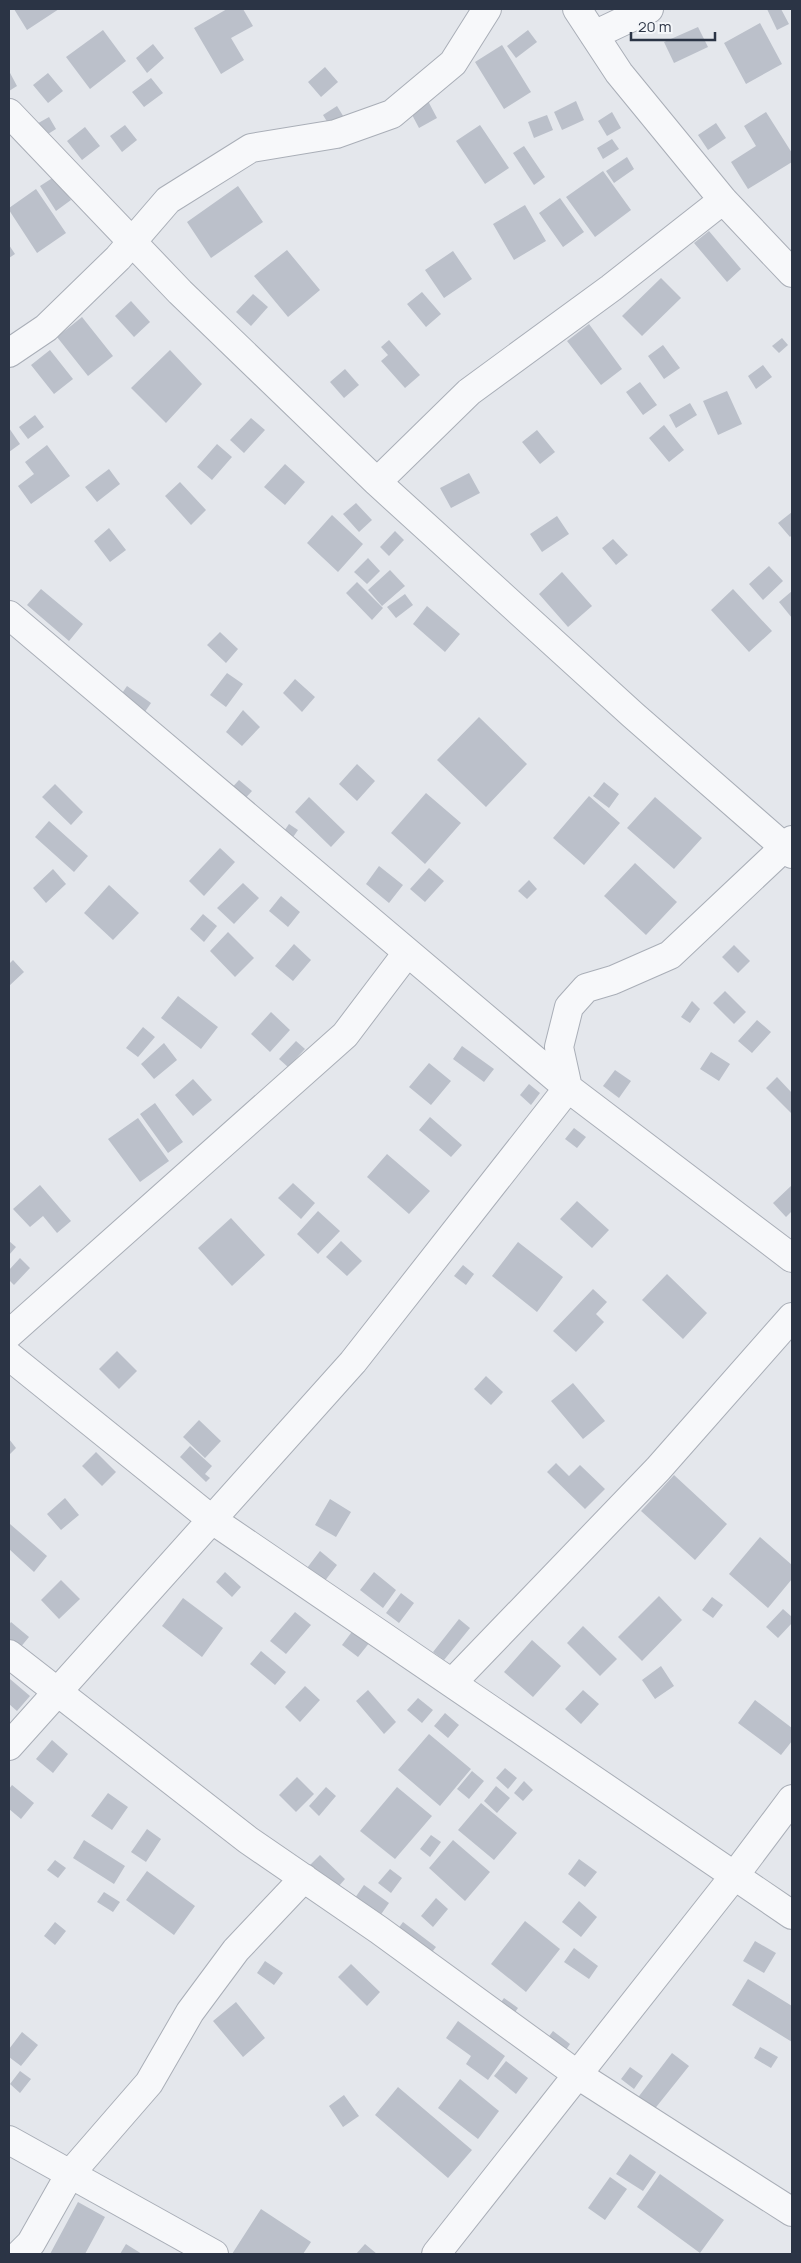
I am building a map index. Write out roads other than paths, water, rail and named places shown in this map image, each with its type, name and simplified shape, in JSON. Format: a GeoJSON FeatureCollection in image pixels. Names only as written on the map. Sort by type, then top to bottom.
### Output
{"type":"FeatureCollection","features":[{"type":"Feature","properties":{"kind":"street"},"geometry":{"type":"LineString","coordinates":[[9,353],[46,328],[131,243],[168,200],[251,148],[336,134],[392,114],[453,63],[487,9]]}},
{"type":"Feature","properties":{"kind":"street"},"geometry":{"type":"LineString","coordinates":[[577,9],[619,73],[723,200],[792,273]]}},
{"type":"Feature","properties":{"kind":"street"},"geometry":{"type":"LineString","coordinates":[[594,35],[649,9]]}},
{"type":"Feature","properties":{"kind":"street"},"geometry":{"type":"LineString","coordinates":[[9,113],[131,243],[377,482],[484,582],[790,847],[670,955],[613,980],[586,988],[569,1007],[559,1047],[568,1088]]}},
{"type":"Feature","properties":{"kind":"street"},"geometry":{"type":"LineString","coordinates":[[377,482],[469,392],[611,288],[723,200]]}},
{"type":"Feature","properties":{"kind":"street"},"geometry":{"type":"LineString","coordinates":[[9,615],[568,1088],[792,1258]]}},
{"type":"Feature","properties":{"kind":"street"},"geometry":{"type":"LineString","coordinates":[[9,1334],[345,1035],[407,953]]}},
{"type":"Feature","properties":{"kind":"street"},"geometry":{"type":"LineString","coordinates":[[9,1746],[55,1692],[353,1362],[568,1088]]}},
{"type":"Feature","properties":{"kind":"street"},"geometry":{"type":"LineString","coordinates":[[452,1683],[658,1469],[792,1317]]}},
{"type":"Feature","properties":{"kind":"street"},"geometry":{"type":"LineString","coordinates":[[9,1356],[211,1519],[792,1914]]}},
{"type":"Feature","properties":{"kind":"street"},"geometry":{"type":"LineString","coordinates":[[9,1654],[55,1692],[248,1840],[379,1930],[578,2074],[792,2212]]}},
{"type":"Feature","properties":{"kind":"street"},"geometry":{"type":"LineString","coordinates":[[436,2254],[735,1875],[792,1799]]}},
{"type":"Feature","properties":{"kind":"street"},"geometry":{"type":"LineString","coordinates":[[20,2254],[31,2243],[70,2174],[149,2083],[190,2012],[236,1950],[304,1878]]}},
{"type":"Feature","properties":{"kind":"street"},"geometry":{"type":"LineString","coordinates":[[9,2140],[214,2254]]}}]}
